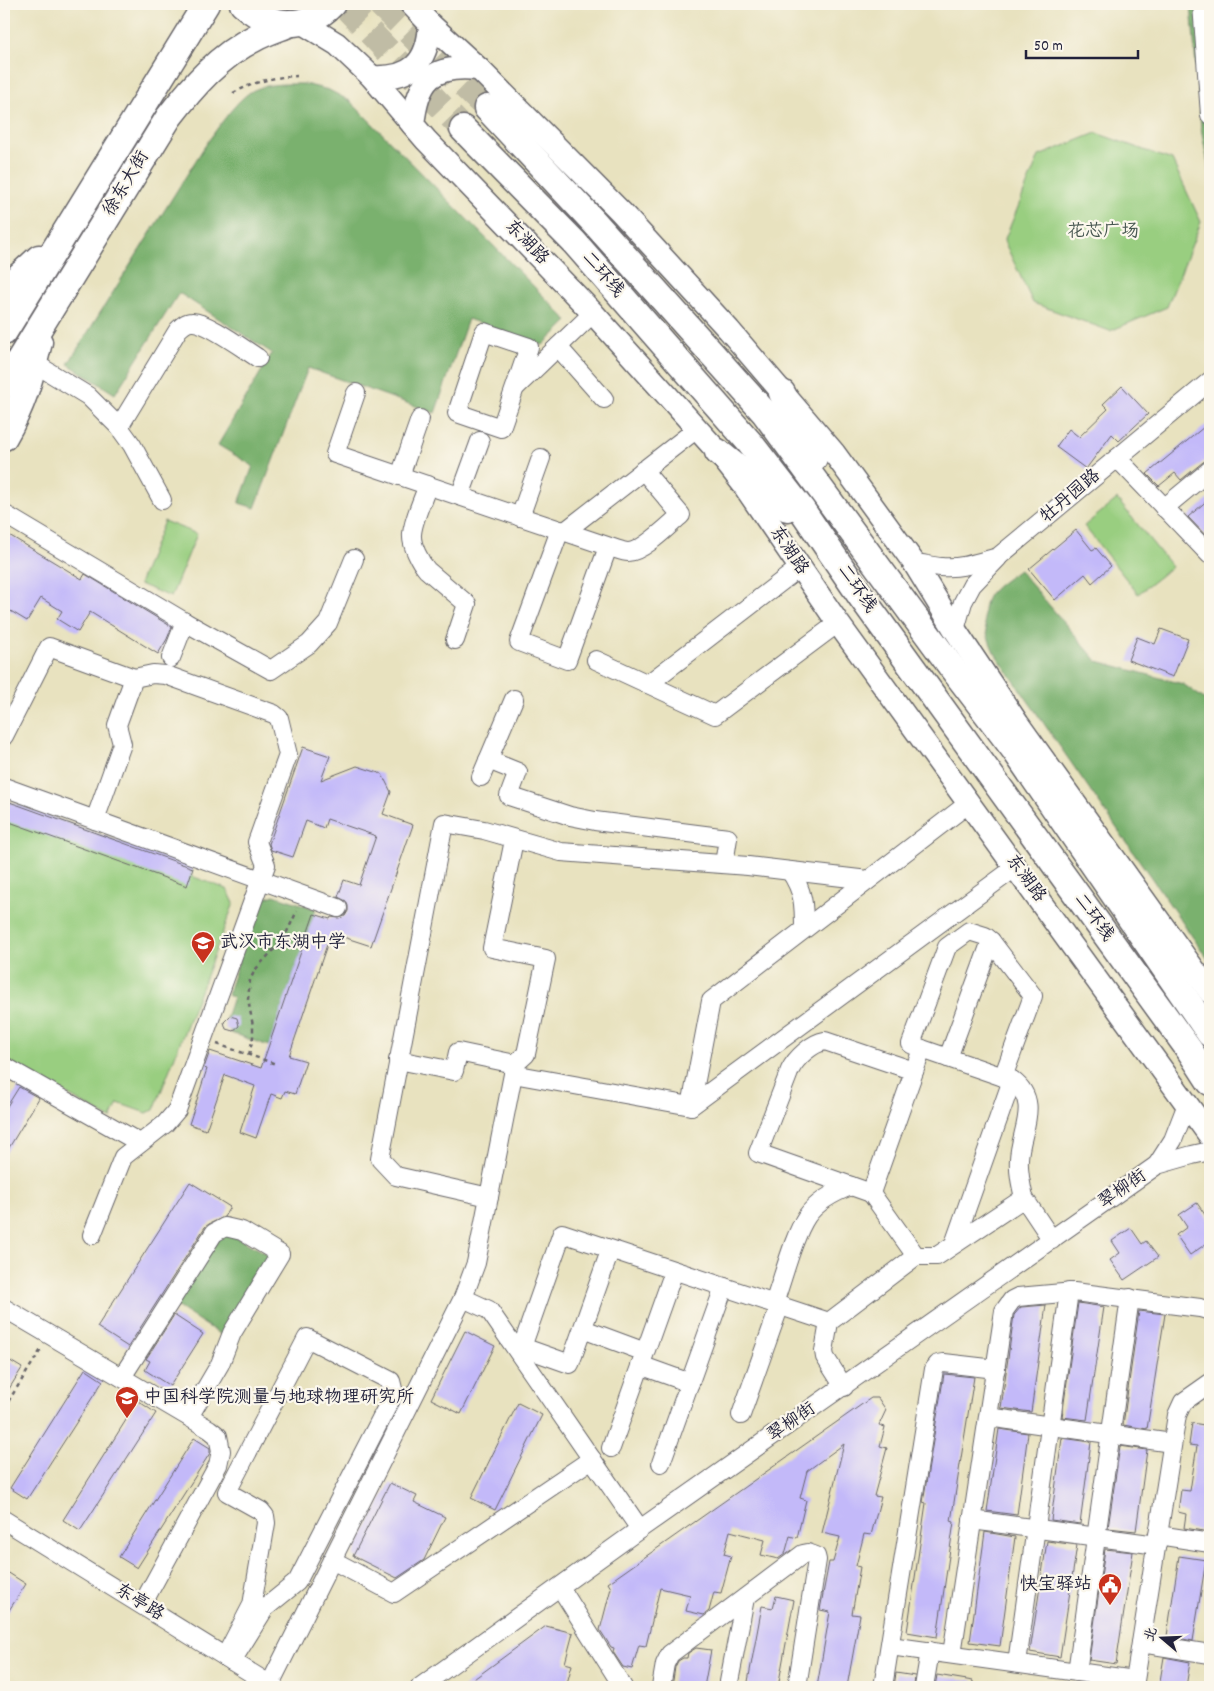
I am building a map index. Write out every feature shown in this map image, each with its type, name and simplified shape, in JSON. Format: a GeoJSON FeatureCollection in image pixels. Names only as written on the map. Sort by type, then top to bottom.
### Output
{"type":"FeatureCollection","features":[{"type":"Feature","properties":{"kind":"highway","name":"徐东大街"},"geometry":{"type":"LineString","coordinates":[[4,332],[206,4]]}},
{"type":"Feature","properties":{"kind":"highway"},"geometry":{"type":"LineString","coordinates":[[243,4],[262,17],[281,23],[296,22]]}},
{"type":"Feature","properties":{"kind":"highway","name":"徐东大街"},"geometry":{"type":"LineString","coordinates":[[4,385],[150,146],[188,93],[212,68],[235,49],[256,36],[296,22],[314,18],[332,4]]}},
{"type":"Feature","properties":{"kind":"highway","name":"二环线"},"geometry":{"type":"LineString","coordinates":[[486,108],[594,222],[764,412],[1014,749],[1210,1034]]}},
{"type":"Feature","properties":{"kind":"highway","name":"二环线"},"geometry":{"type":"LineString","coordinates":[[463,129],[574,242],[750,443],[818,533],[862,598],[1190,1050],[1210,1082]]}},
{"type":"Feature","properties":{"kind":"highway"},"geometry":{"type":"LineString","coordinates":[[4,290],[61,237]]}},
{"type":"Feature","properties":{"kind":"highway"},"geometry":{"type":"LineString","coordinates":[[4,437],[16,417],[29,382],[43,322]]}},
{"type":"Feature","properties":{"kind":"highway"},"geometry":{"type":"LineString","coordinates":[[782,394],[842,518]]}},
{"type":"Feature","properties":{"kind":"highway"},"geometry":{"type":"LineString","coordinates":[[718,452],[818,533]]}},
{"type":"Feature","properties":{"kind":"main road"},"geometry":{"type":"LineString","coordinates":[[410,4],[479,69],[652,245],[729,330],[834,453],[914,563],[955,630],[1018,724],[1210,992]]}},
{"type":"Feature","properties":{"kind":"main road","name":"东湖路"},"geometry":{"type":"LineString","coordinates":[[296,22],[337,44],[372,77],[412,125],[593,313],[718,452],[743,484],[838,623],[1210,1136]]}},
{"type":"Feature","properties":{"kind":"main road"},"geometry":{"type":"LineString","coordinates":[[372,77],[398,76],[415,66],[422,56],[427,43],[430,24]]}},
{"type":"Feature","properties":{"kind":"main road"},"geometry":{"type":"LineString","coordinates":[[412,125],[416,99],[428,80],[439,72],[450,68],[479,69]]}},
{"type":"Feature","properties":{"kind":"street"},"geometry":{"type":"LineString","coordinates":[[1205,5],[1210,115]]}},
{"type":"Feature","properties":{"kind":"street"},"geometry":{"type":"LineString","coordinates":[[515,388],[528,347],[484,332],[457,413],[501,428],[515,388],[593,313]]}},
{"type":"Feature","properties":{"kind":"street"},"geometry":{"type":"LineString","coordinates":[[113,421],[178,330],[187,323],[203,324],[258,358]]}},
{"type":"Feature","properties":{"kind":"street"},"geometry":{"type":"LineString","coordinates":[[558,347],[604,399]]}},
{"type":"Feature","properties":{"kind":"street"},"geometry":{"type":"LineString","coordinates":[[33,367],[113,421],[132,445],[162,500]]}},
{"type":"Feature","properties":{"kind":"street","name":"牡丹园路"},"geometry":{"type":"LineString","coordinates":[[914,563],[942,568],[968,565],[998,557],[1210,381]]}},
{"type":"Feature","properties":{"kind":"street"},"geometry":{"type":"LineString","coordinates":[[356,393],[335,454],[608,547],[629,552],[636,550],[680,515],[643,470]]}},
{"type":"Feature","properties":{"kind":"street"},"geometry":{"type":"LineString","coordinates":[[400,476],[420,419]]}},
{"type":"Feature","properties":{"kind":"street"},"geometry":{"type":"LineString","coordinates":[[608,547],[567,660],[519,642],[562,531],[698,428]]}},
{"type":"Feature","properties":{"kind":"street"},"geometry":{"type":"LineString","coordinates":[[460,496],[480,441]]}},
{"type":"Feature","properties":{"kind":"street"},"geometry":{"type":"LineString","coordinates":[[520,517],[541,458]]}},
{"type":"Feature","properties":{"kind":"street"},"geometry":{"type":"LineString","coordinates":[[1117,458],[1210,555]]}},
{"type":"Feature","properties":{"kind":"street"},"geometry":{"type":"LineString","coordinates":[[1164,508],[1210,470]]}},
{"type":"Feature","properties":{"kind":"street"},"geometry":{"type":"LineString","coordinates":[[428,485],[413,528],[412,540],[422,564],[427,570],[468,604],[455,640]]}},
{"type":"Feature","properties":{"kind":"street"},"geometry":{"type":"LineString","coordinates":[[4,514],[185,622],[272,670],[309,644],[328,623],[354,559]]}},
{"type":"Feature","properties":{"kind":"street"},"geometry":{"type":"LineString","coordinates":[[955,630],[959,611],[972,585],[998,557]]}},
{"type":"Feature","properties":{"kind":"street"},"geometry":{"type":"LineString","coordinates":[[648,684],[799,568]]}},
{"type":"Feature","properties":{"kind":"street"},"geometry":{"type":"LineString","coordinates":[[170,658],[185,622]]}},
{"type":"Feature","properties":{"kind":"street"},"geometry":{"type":"LineString","coordinates":[[596,660],[715,714],[838,623]]}},
{"type":"Feature","properties":{"kind":"street"},"geometry":{"type":"LineString","coordinates":[[4,736],[49,646],[134,678],[146,675],[166,676],[274,714],[279,718],[288,755],[257,842],[266,865],[174,1115],[126,1154],[120,1162],[92,1235]]}},
{"type":"Feature","properties":{"kind":"street"},"geometry":{"type":"LineString","coordinates":[[95,820],[122,744],[117,725],[134,678]]}},
{"type":"Feature","properties":{"kind":"street"},"geometry":{"type":"LineString","coordinates":[[481,777],[514,699]]}},
{"type":"Feature","properties":{"kind":"street"},"geometry":{"type":"LineString","coordinates":[[488,760],[518,772],[509,796],[545,809],[595,821],[728,838],[724,864]]}},
{"type":"Feature","properties":{"kind":"street"},"geometry":{"type":"LineString","coordinates":[[4,787],[338,908]]}},
{"type":"Feature","properties":{"kind":"street"},"geometry":{"type":"LineString","coordinates":[[691,1106],[711,1000],[969,803]]}},
{"type":"Feature","properties":{"kind":"street"},"geometry":{"type":"LineString","coordinates":[[489,1197],[396,1176],[380,1159],[444,823],[484,830],[561,852],[724,864],[868,880]]}},
{"type":"Feature","properties":{"kind":"street"},"geometry":{"type":"LineString","coordinates":[[272,1686],[332,1560],[463,1298],[476,1263],[514,1069],[526,1054],[546,959],[492,948],[514,840]]}},
{"type":"Feature","properties":{"kind":"street"},"geometry":{"type":"LineString","coordinates":[[398,1060],[454,1071],[458,1052],[514,1069],[691,1106],[1016,867]]}},
{"type":"Feature","properties":{"kind":"street"},"geometry":{"type":"LineString","coordinates":[[790,871],[797,882],[802,896],[804,929]]}},
{"type":"Feature","properties":{"kind":"street"},"geometry":{"type":"LineString","coordinates":[[954,1244],[1007,1078],[1033,996],[991,941],[985,936],[969,931],[947,947],[911,1044],[1007,1078],[1022,1090],[1028,1110],[1019,1158],[1024,1198],[1052,1240]]}},
{"type":"Feature","properties":{"kind":"street"},"geometry":{"type":"LineString","coordinates":[[948,1058],[991,941]]}},
{"type":"Feature","properties":{"kind":"street"},"geometry":{"type":"LineString","coordinates":[[914,1072],[825,1041],[819,1042],[794,1062],[758,1153],[871,1193],[916,1256]]}},
{"type":"Feature","properties":{"kind":"street"},"geometry":{"type":"LineString","coordinates":[[871,1193],[922,1049]]}},
{"type":"Feature","properties":{"kind":"street"},"geometry":{"type":"LineString","coordinates":[[4,1066],[140,1143]]}},
{"type":"Feature","properties":{"kind":"street"},"geometry":{"type":"LineString","coordinates":[[1157,1165],[1172,1140],[1187,1104]]}},
{"type":"Feature","properties":{"kind":"street"},"geometry":{"type":"LineString","coordinates":[[1157,1165],[1192,1154],[1210,1152]]}},
{"type":"Feature","properties":{"kind":"street","name":"翠柳街"},"geometry":{"type":"LineString","coordinates":[[424,1686],[640,1529],[1157,1165]]}},
{"type":"Feature","properties":{"kind":"street"},"geometry":{"type":"LineString","coordinates":[[741,1415],[797,1237],[807,1215],[826,1198],[851,1186]]}},
{"type":"Feature","properties":{"kind":"street"},"geometry":{"type":"LineString","coordinates":[[844,1387],[825,1357],[824,1351],[829,1322],[916,1256],[937,1256],[1024,1198]]}},
{"type":"Feature","properties":{"kind":"street"},"geometry":{"type":"LineString","coordinates":[[122,1377],[214,1233],[225,1227],[242,1231],[280,1254],[232,1333],[220,1364],[189,1416]]}},
{"type":"Feature","properties":{"kind":"street"},"geometry":{"type":"LineString","coordinates":[[610,1250],[570,1364],[522,1347],[562,1234],[829,1322]]}},
{"type":"Feature","properties":{"kind":"street"},"geometry":{"type":"LineString","coordinates":[[611,1448],[674,1271]]}},
{"type":"Feature","properties":{"kind":"street"},"geometry":{"type":"LineString","coordinates":[[660,1463],[724,1287]]}},
{"type":"Feature","properties":{"kind":"street"},"geometry":{"type":"LineString","coordinates":[[1017,1663],[1069,1292]]}},
{"type":"Feature","properties":{"kind":"street"},"geometry":{"type":"LineString","coordinates":[[952,1654],[1004,1311],[1008,1303],[1018,1297],[1082,1292],[1200,1308],[1210,1312]]}},
{"type":"Feature","properties":{"kind":"street"},"geometry":{"type":"LineString","coordinates":[[463,1298],[489,1310],[640,1529]]}},
{"type":"Feature","properties":{"kind":"street"},"geometry":{"type":"LineString","coordinates":[[1077,1672],[1130,1298]]}},
{"type":"Feature","properties":{"kind":"street"},"geometry":{"type":"LineString","coordinates":[[4,1308],[189,1416],[218,1436],[221,1445],[220,1458],[215,1471],[142,1605]]}},
{"type":"Feature","properties":{"kind":"street"},"geometry":{"type":"LineString","coordinates":[[583,1329],[690,1383]]}},
{"type":"Feature","properties":{"kind":"street"},"geometry":{"type":"LineString","coordinates":[[307,1338],[392,1381],[392,1397],[297,1582],[265,1608],[229,1659],[252,1605],[266,1522],[265,1516],[261,1511],[227,1492],[307,1338]]}},
{"type":"Feature","properties":{"kind":"street"},"geometry":{"type":"LineString","coordinates":[[883,1687],[934,1369],[938,1364],[944,1363],[996,1369]]}},
{"type":"Feature","properties":{"kind":"street"},"geometry":{"type":"LineString","coordinates":[[890,1646],[1077,1672],[1135,1684],[1179,1408],[1186,1400],[1210,1383]]}},
{"type":"Feature","properties":{"kind":"street"},"geometry":{"type":"LineString","coordinates":[[988,1417],[1172,1443]]}},
{"type":"Feature","properties":{"kind":"street"},"geometry":{"type":"LineString","coordinates":[[332,1560],[394,1593],[592,1459]]}},
{"type":"Feature","properties":{"kind":"street","name":"东亭路"},"geometry":{"type":"LineString","coordinates":[[4,1520],[272,1686]]}},
{"type":"Feature","properties":{"kind":"street"},"geometry":{"type":"LineString","coordinates":[[972,1520],[1096,1537],[1210,1542]]}},
{"type":"Feature","properties":{"kind":"street"},"geometry":{"type":"LineString","coordinates":[[661,1687],[665,1664],[670,1654],[803,1554],[808,1553],[816,1556],[817,1560],[797,1687]]}},
{"type":"Feature","properties":{"kind":"street"},"geometry":{"type":"LineString","coordinates":[[560,1588],[623,1687]]}},
{"type":"Feature","properties":{"kind":"street"},"geometry":{"type":"LineString","coordinates":[[728,1687],[745,1598]]}},
{"type":"Feature","properties":{"kind":"street"},"geometry":{"type":"LineString","coordinates":[[1141,1643],[1210,1654]]}},
{"type":"Feature","properties":{"kind":"street"},"geometry":{"type":"LineString","coordinates":[[924,1687],[930,1651]]}},
{"type":"Feature","properties":{"kind":"street"},"geometry":{"type":"LineString","coordinates":[[606,1687],[611,1670]]}},
{"type":"Feature","properties":{"kind":"path"},"geometry":{"type":"LineString","coordinates":[[233,93],[254,82],[276,77],[297,76]]}},
{"type":"Feature","properties":{"kind":"path"},"geometry":{"type":"LineString","coordinates":[[249,1055],[253,1037],[248,999],[250,980],[255,970],[278,946],[289,930],[303,895]]}},
{"type":"Feature","properties":{"kind":"path"},"geometry":{"type":"LineString","coordinates":[[203,1039],[276,1064]]}},
{"type":"Feature","properties":{"kind":"path"},"geometry":{"type":"LineString","coordinates":[[4,1408],[50,1335]]}},
{"type":"Feature","properties":{"kind":"green space"},"geometry":{"type":"Polygon","coordinates":[[[1191,4],[1210,4],[1210,174],[1201,128],[1191,4]]]}},
{"type":"Feature","properties":{"kind":"green space"},"geometry":{"type":"Polygon","coordinates":[[[278,84],[304,84],[329,90],[350,101],[568,321],[543,345],[468,319],[435,413],[308,368],[255,508],[239,503],[253,466],[218,445],[272,353],[179,293],[115,394],[68,364],[203,149],[233,108],[247,94],[254,90],[278,84]]]}},
{"type":"Feature","properties":{"kind":"green space","name":"花芯广场"},"geometry":{"type":"Polygon","coordinates":[[[1096,133],[1172,160],[1201,222],[1167,307],[1110,331],[1033,303],[1004,241],[1039,156],[1096,133]]]}},
{"type":"Feature","properties":{"kind":"green space"},"geometry":{"type":"Polygon","coordinates":[[[1117,499],[1172,567],[1138,594],[1084,526],[1117,499]]]}},
{"type":"Feature","properties":{"kind":"green space"},"geometry":{"type":"Polygon","coordinates":[[[164,521],[197,534],[171,597],[139,584],[164,521]]]}},
{"type":"Feature","properties":{"kind":"green space"},"geometry":{"type":"Polygon","coordinates":[[[1019,570],[1097,661],[1183,684],[1210,703],[1210,962],[994,652],[985,624],[984,609],[986,602],[995,588],[1019,570]]]}},
{"type":"Feature","properties":{"kind":"green space"},"geometry":{"type":"Polygon","coordinates":[[[4,800],[193,868],[191,876],[227,889],[234,903],[154,1110],[146,1113],[118,1103],[111,1119],[4,1059],[4,800]]]}},
{"type":"Feature","properties":{"kind":"green space"},"geometry":{"type":"Polygon","coordinates":[[[274,895],[316,909],[269,1046],[231,1033],[226,1018],[233,997],[227,995],[260,900],[274,895]]]}},
{"type":"Feature","properties":{"kind":"green space"},"geometry":{"type":"Polygon","coordinates":[[[226,1232],[273,1257],[223,1336],[173,1304],[216,1237],[226,1232]]]}},
{"type":"Feature","properties":{"kind":"building"},"geometry":{"type":"Polygon","coordinates":[[[1122,386],[1148,414],[1119,441],[1112,434],[1086,469],[1056,447],[1069,429],[1079,437],[1108,409],[1103,404],[1122,386]]]}},
{"type":"Feature","properties":{"kind":"building"},"geometry":{"type":"Polygon","coordinates":[[[1210,422],[1210,460],[1203,462],[1181,480],[1175,473],[1159,486],[1147,474],[1210,422]]]}},
{"type":"Feature","properties":{"kind":"building"},"geometry":{"type":"Polygon","coordinates":[[[1210,498],[1210,540],[1188,517],[1210,498]]]}},
{"type":"Feature","properties":{"kind":"building"},"geometry":{"type":"Polygon","coordinates":[[[1076,530],[1092,550],[1096,548],[1111,566],[1092,583],[1085,574],[1055,600],[1029,569],[1076,530]]]}},
{"type":"Feature","properties":{"kind":"building"},"geometry":{"type":"Polygon","coordinates":[[[4,532],[82,579],[85,574],[172,627],[158,654],[90,612],[78,632],[57,619],[62,611],[41,598],[27,621],[4,607],[4,532]]]}},
{"type":"Feature","properties":{"kind":"building"},"geometry":{"type":"Polygon","coordinates":[[[1161,629],[1188,639],[1173,677],[1128,660],[1137,637],[1155,644],[1161,629]]]}},
{"type":"Feature","properties":{"kind":"building"},"geometry":{"type":"Polygon","coordinates":[[[303,747],[330,756],[321,780],[357,766],[382,774],[391,792],[383,814],[413,825],[371,946],[331,933],[289,1056],[306,1061],[295,1094],[285,1091],[282,1098],[271,1094],[256,1138],[240,1132],[255,1086],[225,1075],[206,1130],[189,1124],[207,1069],[204,1068],[210,1051],[261,1068],[314,914],[330,919],[331,917],[339,918],[345,916],[348,906],[346,901],[338,897],[344,880],[359,885],[376,836],[327,819],[324,828],[306,821],[293,857],[271,850],[269,844],[303,747]]]}},
{"type":"Feature","properties":{"kind":"building"},"geometry":{"type":"Polygon","coordinates":[[[4,800],[193,868],[187,886],[4,820],[4,800]]]}},
{"type":"Feature","properties":{"kind":"building"},"geometry":{"type":"Polygon","coordinates":[[[230,1016],[237,1018],[239,1026],[233,1031],[226,1029],[224,1022],[230,1016]]]}},
{"type":"Feature","properties":{"kind":"building"},"geometry":{"type":"Polygon","coordinates":[[[19,1087],[39,1098],[4,1156],[4,1111],[19,1087]]]}},
{"type":"Feature","properties":{"kind":"building"},"geometry":{"type":"Polygon","coordinates":[[[190,1182],[230,1207],[224,1217],[205,1227],[128,1347],[97,1327],[190,1182]]]}},
{"type":"Feature","properties":{"kind":"building"},"geometry":{"type":"Polygon","coordinates":[[[1197,1203],[1210,1222],[1210,1241],[1190,1255],[1176,1235],[1187,1227],[1179,1215],[1197,1203]]]}},
{"type":"Feature","properties":{"kind":"building"},"geometry":{"type":"Polygon","coordinates":[[[1131,1228],[1142,1244],[1146,1241],[1158,1257],[1124,1280],[1110,1260],[1120,1253],[1112,1241],[1131,1228]]]}},
{"type":"Feature","properties":{"kind":"building"},"geometry":{"type":"Polygon","coordinates":[[[1078,1303],[1104,1307],[1087,1420],[1062,1417],[1078,1303]]]}},
{"type":"Feature","properties":{"kind":"building"},"geometry":{"type":"Polygon","coordinates":[[[1046,1305],[1031,1412],[1001,1408],[1014,1315],[1021,1307],[1046,1305]]]}},
{"type":"Feature","properties":{"kind":"building"},"geometry":{"type":"Polygon","coordinates":[[[1139,1311],[1165,1314],[1147,1429],[1123,1425],[1139,1311]]]}},
{"type":"Feature","properties":{"kind":"building"},"geometry":{"type":"Polygon","coordinates":[[[174,1315],[203,1334],[170,1386],[145,1370],[150,1361],[146,1359],[174,1315]]]}},
{"type":"Feature","properties":{"kind":"building"},"geometry":{"type":"Polygon","coordinates":[[[465,1331],[495,1346],[461,1414],[431,1399],[465,1331]]]}},
{"type":"Feature","properties":{"kind":"building"},"geometry":{"type":"Polygon","coordinates":[[[7,1359],[22,1368],[4,1397],[4,1365],[7,1359]]]}},
{"type":"Feature","properties":{"kind":"building"},"geometry":{"type":"Polygon","coordinates":[[[85,1369],[103,1381],[27,1499],[10,1488],[85,1369]]]}},
{"type":"Feature","properties":{"kind":"building"},"geometry":{"type":"Polygon","coordinates":[[[944,1374],[974,1377],[951,1521],[954,1522],[937,1637],[907,1632],[926,1503],[923,1502],[944,1374]]]}},
{"type":"Feature","properties":{"kind":"building"},"geometry":{"type":"Polygon","coordinates":[[[871,1398],[878,1398],[886,1410],[879,1425],[885,1427],[880,1446],[887,1448],[874,1496],[881,1497],[871,1535],[864,1534],[856,1566],[860,1567],[852,1614],[860,1615],[847,1687],[817,1687],[830,1612],[820,1610],[829,1562],[833,1562],[840,1537],[822,1533],[844,1444],[807,1471],[800,1498],[806,1500],[797,1538],[790,1536],[785,1554],[778,1559],[761,1555],[765,1540],[730,1531],[724,1554],[731,1556],[721,1593],[714,1592],[709,1611],[704,1615],[686,1611],[690,1595],[660,1588],[646,1646],[639,1645],[632,1669],[623,1667],[613,1652],[614,1648],[611,1647],[600,1630],[611,1588],[608,1583],[871,1398]]]}},
{"type":"Feature","properties":{"kind":"building"},"geometry":{"type":"Polygon","coordinates":[[[138,1401],[156,1413],[80,1531],[63,1520],[138,1401]]]}},
{"type":"Feature","properties":{"kind":"building"},"geometry":{"type":"Polygon","coordinates":[[[518,1403],[542,1415],[495,1510],[471,1498],[518,1403]]]}},
{"type":"Feature","properties":{"kind":"building"},"geometry":{"type":"Polygon","coordinates":[[[1192,1423],[1210,1426],[1210,1532],[1184,1528],[1186,1514],[1178,1512],[1181,1490],[1190,1491],[1197,1446],[1189,1445],[1192,1423]]]}},
{"type":"Feature","properties":{"kind":"building"},"geometry":{"type":"Polygon","coordinates":[[[999,1429],[1028,1433],[1017,1515],[987,1511],[999,1429]]]}},
{"type":"Feature","properties":{"kind":"building"},"geometry":{"type":"Polygon","coordinates":[[[194,1438],[210,1448],[210,1453],[137,1568],[119,1557],[194,1438]]]}},
{"type":"Feature","properties":{"kind":"building"},"geometry":{"type":"Polygon","coordinates":[[[1062,1438],[1091,1442],[1080,1524],[1051,1520],[1062,1438]]]}},
{"type":"Feature","properties":{"kind":"building"},"geometry":{"type":"Polygon","coordinates":[[[1120,1446],[1147,1450],[1136,1531],[1108,1528],[1120,1446]]]}},
{"type":"Feature","properties":{"kind":"building"},"geometry":{"type":"Polygon","coordinates":[[[390,1483],[417,1496],[414,1502],[445,1517],[424,1560],[397,1578],[353,1556],[390,1483]]]}},
{"type":"Feature","properties":{"kind":"building"},"geometry":{"type":"Polygon","coordinates":[[[985,1532],[1015,1537],[1000,1646],[970,1642],[985,1532]]]}},
{"type":"Feature","properties":{"kind":"building"},"geometry":{"type":"Polygon","coordinates":[[[1047,1541],[1077,1545],[1060,1657],[1030,1652],[1047,1541]]]}},
{"type":"Feature","properties":{"kind":"building"},"geometry":{"type":"Polygon","coordinates":[[[1105,1549],[1133,1552],[1116,1664],[1089,1660],[1105,1549]]]}},
{"type":"Feature","properties":{"kind":"building"},"geometry":{"type":"Polygon","coordinates":[[[1179,1556],[1206,1560],[1193,1641],[1167,1636],[1179,1556]]]}},
{"type":"Feature","properties":{"kind":"building"},"geometry":{"type":"Polygon","coordinates":[[[4,1570],[26,1584],[4,1618],[4,1570]]]}},
{"type":"Feature","properties":{"kind":"building"},"geometry":{"type":"Polygon","coordinates":[[[776,1596],[794,1600],[778,1687],[747,1687],[762,1606],[773,1608],[776,1596]]]}},
{"type":"Feature","properties":{"kind":"building"},"geometry":{"type":"Polygon","coordinates":[[[546,1626],[573,1633],[565,1663],[572,1665],[566,1687],[463,1687],[546,1626]]]}},
{"type":"Feature","properties":{"kind":"building"},"geometry":{"type":"Polygon","coordinates":[[[696,1648],[711,1650],[704,1687],[672,1687],[675,1667],[678,1661],[687,1658],[688,1653],[696,1648]]]}},
{"type":"Feature","properties":{"kind":"building"},"geometry":{"type":"Polygon","coordinates":[[[1164,1657],[1190,1662],[1186,1687],[1159,1687],[1164,1657]]]}},
{"type":"Feature","properties":{"kind":"building"},"geometry":{"type":"Polygon","coordinates":[[[896,1673],[915,1676],[914,1687],[894,1687],[896,1673]]]}},
{"type":"Feature","properties":{"kind":"building"},"geometry":{"type":"Polygon","coordinates":[[[937,1675],[973,1681],[973,1687],[935,1687],[937,1675]]]}},
{"type":"Feature","properties":{"kind":"tunnel"},"geometry":{"type":"LineString","coordinates":[[343,4],[463,129]]}},
{"type":"Feature","properties":{"kind":"tunnel"},"geometry":{"type":"LineString","coordinates":[[380,4],[487,108]]}},
{"type":"Feature","properties":{"kind":"place","name":"武汉市东湖中学"},"geometry":{"type":"Point","coordinates":[203,964]}},
{"type":"Feature","properties":{"kind":"place","name":"中国科学院测量与地球物理研究所"},"geometry":{"type":"Point","coordinates":[127,1419]}},
{"type":"Feature","properties":{"kind":"place","name":"快宝驿站"},"geometry":{"type":"Point","coordinates":[1110,1606]}}]}
